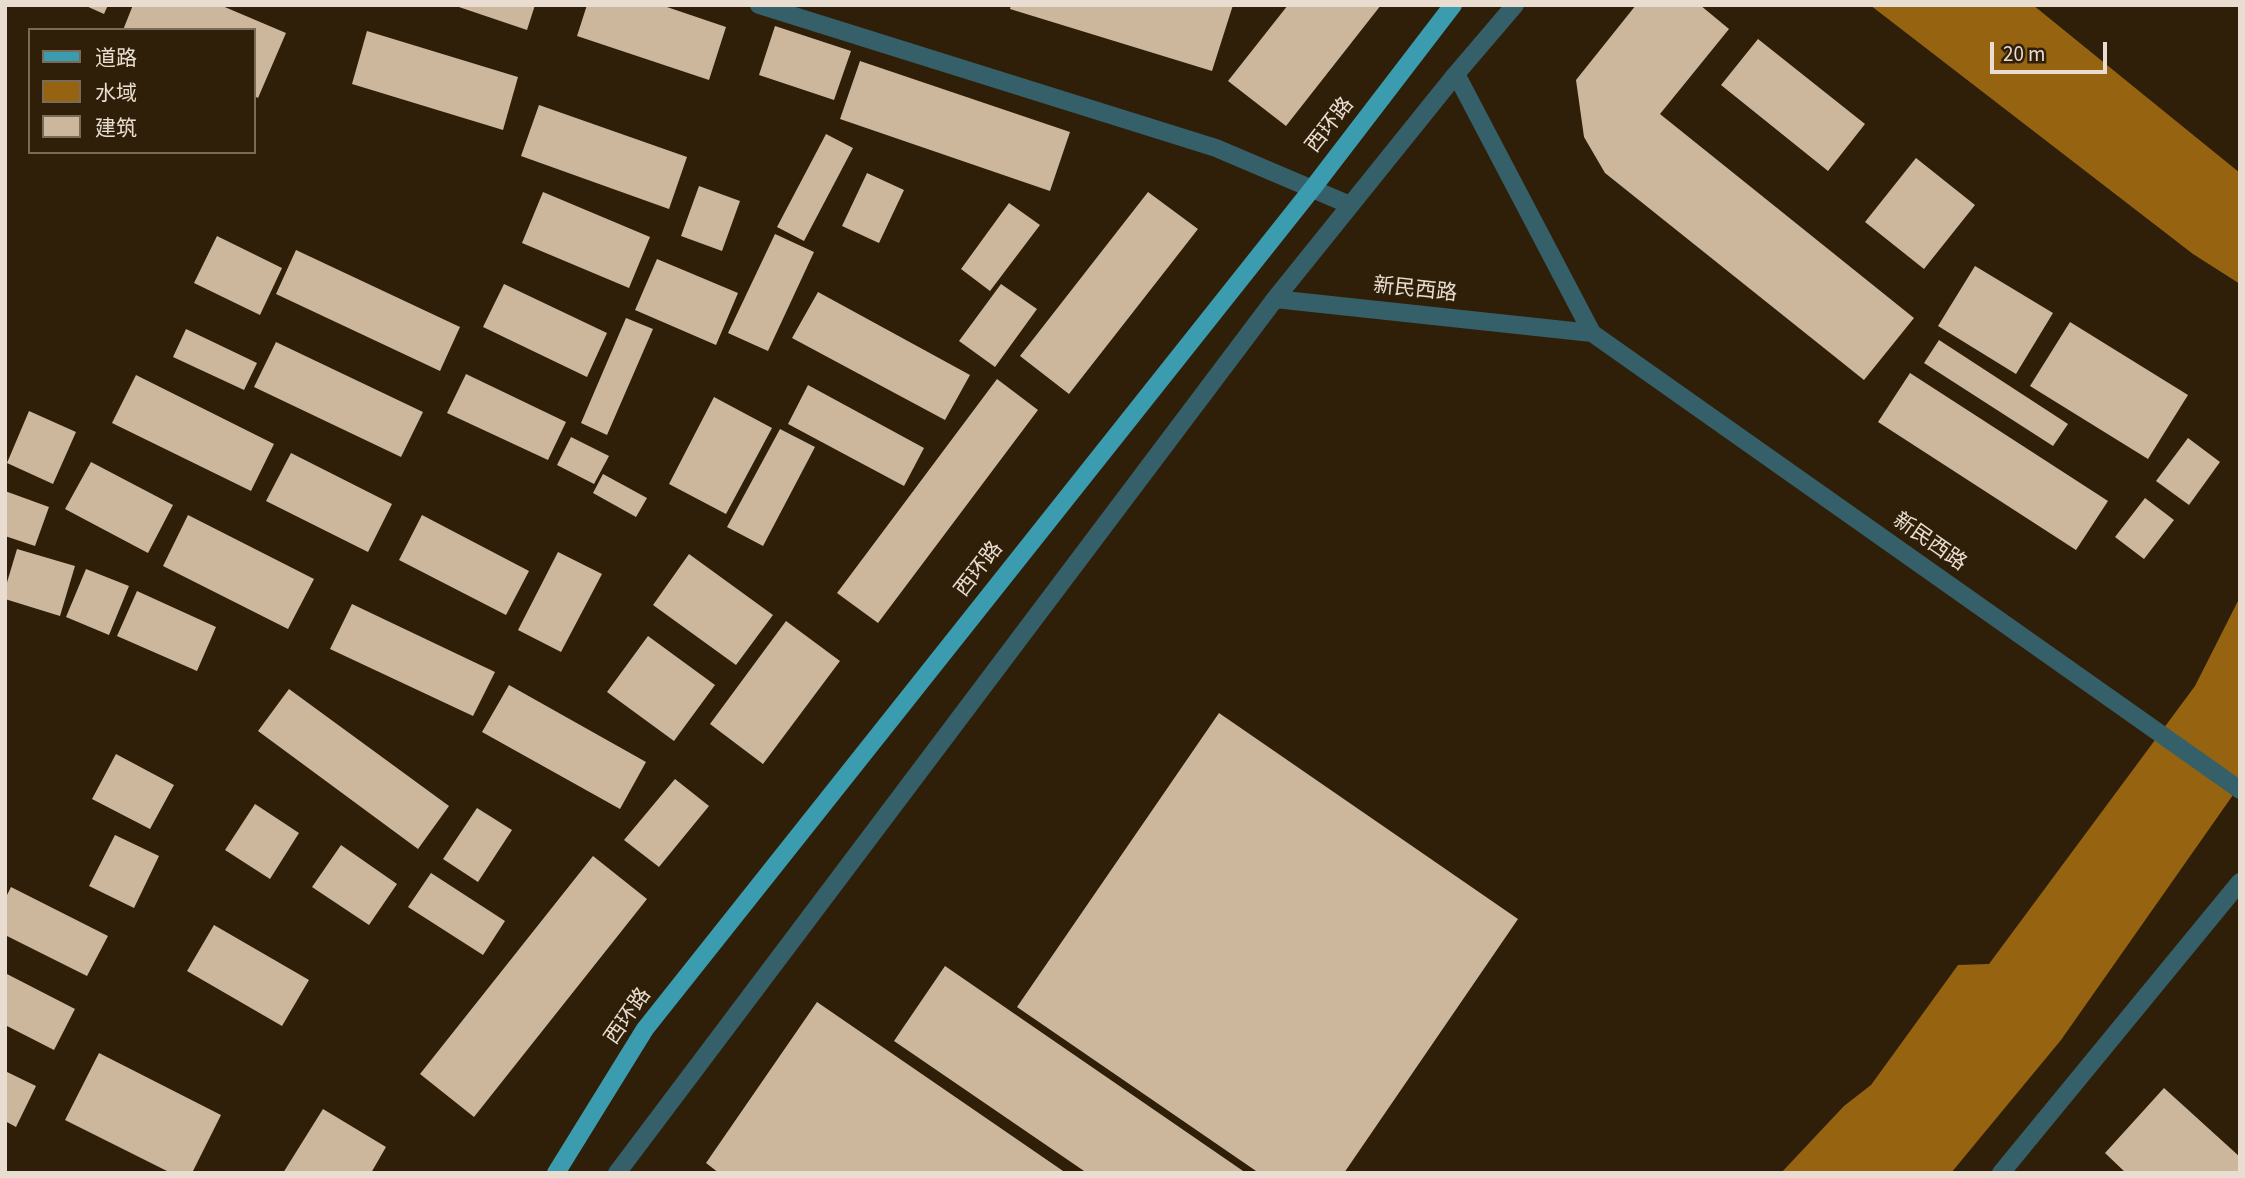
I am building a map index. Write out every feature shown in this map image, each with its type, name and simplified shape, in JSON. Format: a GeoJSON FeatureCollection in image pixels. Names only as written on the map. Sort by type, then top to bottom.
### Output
{"type":"FeatureCollection","features":[{"type":"Feature","properties":{"kind":"main road","name":"西环路"},"geometry":{"type":"LineString","coordinates":[[556,1173],[645,1029],[1312,189],[1453,5]]}},
{"type":"Feature","properties":{"kind":"street"},"geometry":{"type":"LineString","coordinates":[[759,5],[1216,148],[1350,205]]}},
{"type":"Feature","properties":{"kind":"street"},"geometry":{"type":"LineString","coordinates":[[617,1173],[1275,299],[1455,74],[1515,5]]}},
{"type":"Feature","properties":{"kind":"street","name":"新民西路"},"geometry":{"type":"LineString","coordinates":[[1455,74],[1592,333],[2240,790]]}},
{"type":"Feature","properties":{"kind":"street","name":"新民西路"},"geometry":{"type":"LineString","coordinates":[[1275,299],[1592,333]]}},
{"type":"Feature","properties":{"kind":"street"},"geometry":{"type":"LineString","coordinates":[[2001,1173],[2240,882]]}},
{"type":"Feature","properties":{"kind":"water"},"geometry":{"type":"Polygon","coordinates":[[[1870,5],[2033,5],[2240,173],[2240,284],[2193,254],[1870,5]]]}},
{"type":"Feature","properties":{"kind":"water"},"geometry":{"type":"Polygon","coordinates":[[[2240,597],[2240,785],[2061,1040],[1951,1173],[1781,1173],[1844,1106],[1871,1085],[1958,965],[1989,964],[2195,686],[2240,597]]]}},
{"type":"Feature","properties":{"kind":"building"},"geometry":{"type":"Polygon","coordinates":[[[84,5],[108,5],[104,14],[84,5]]]}},
{"type":"Feature","properties":{"kind":"building"},"geometry":{"type":"Polygon","coordinates":[[[133,5],[220,5],[286,33],[258,98],[256,28],[124,28],[133,5]]]}},
{"type":"Feature","properties":{"kind":"building"},"geometry":{"type":"Polygon","coordinates":[[[453,5],[535,5],[527,30],[453,5]]]}},
{"type":"Feature","properties":{"kind":"building"},"geometry":{"type":"Polygon","coordinates":[[[587,5],[661,5],[726,27],[709,80],[577,36],[587,5]]]}},
{"type":"Feature","properties":{"kind":"building"},"geometry":{"type":"Polygon","coordinates":[[[1011,5],[1233,5],[1212,71],[1010,9],[1011,5]]]}},
{"type":"Feature","properties":{"kind":"building"},"geometry":{"type":"Polygon","coordinates":[[[1288,5],[1381,5],[1286,126],[1228,81],[1288,5]]]}},
{"type":"Feature","properties":{"kind":"building"},"geometry":{"type":"Polygon","coordinates":[[[1636,5],[1700,5],[1729,29],[1660,114],[1914,318],[1864,380],[1605,173],[1584,137],[1576,80],[1636,5]]]}},
{"type":"Feature","properties":{"kind":"building"},"geometry":{"type":"Polygon","coordinates":[[[775,26],[851,51],[834,100],[759,75],[775,26]]]}},
{"type":"Feature","properties":{"kind":"building"},"geometry":{"type":"Polygon","coordinates":[[[367,31],[518,77],[503,130],[352,84],[367,31]]]}},
{"type":"Feature","properties":{"kind":"building"},"geometry":{"type":"Polygon","coordinates":[[[1758,39],[1865,124],[1828,171],[1721,85],[1758,39]]]}},
{"type":"Feature","properties":{"kind":"building"},"geometry":{"type":"Polygon","coordinates":[[[860,61],[1070,132],[1050,191],[840,119],[860,61]]]}},
{"type":"Feature","properties":{"kind":"building"},"geometry":{"type":"Polygon","coordinates":[[[539,105],[687,157],[669,209],[521,156],[539,105]]]}},
{"type":"Feature","properties":{"kind":"building"},"geometry":{"type":"Polygon","coordinates":[[[826,134],[853,148],[804,241],[777,227],[826,134]]]}},
{"type":"Feature","properties":{"kind":"building"},"geometry":{"type":"Polygon","coordinates":[[[1916,158],[1975,205],[1924,269],[1865,222],[1916,158]]]}},
{"type":"Feature","properties":{"kind":"building"},"geometry":{"type":"Polygon","coordinates":[[[867,173],[904,190],[879,243],[842,226],[867,173]]]}},
{"type":"Feature","properties":{"kind":"building"},"geometry":{"type":"Polygon","coordinates":[[[699,186],[740,201],[722,251],[681,236],[699,186]]]}},
{"type":"Feature","properties":{"kind":"building"},"geometry":{"type":"Polygon","coordinates":[[[543,192],[650,237],[629,288],[522,243],[543,192]]]}},
{"type":"Feature","properties":{"kind":"building"},"geometry":{"type":"Polygon","coordinates":[[[1148,192],[1198,229],[1069,394],[1020,356],[1148,192]]]}},
{"type":"Feature","properties":{"kind":"building"},"geometry":{"type":"Polygon","coordinates":[[[1009,203],[1040,225],[990,291],[961,269],[1009,203]]]}},
{"type":"Feature","properties":{"kind":"building"},"geometry":{"type":"Polygon","coordinates":[[[775,234],[814,252],[768,351],[728,333],[775,234]]]}},
{"type":"Feature","properties":{"kind":"building"},"geometry":{"type":"Polygon","coordinates":[[[217,236],[282,268],[260,315],[194,283],[217,236]]]}},
{"type":"Feature","properties":{"kind":"building"},"geometry":{"type":"Polygon","coordinates":[[[296,250],[460,327],[440,371],[276,294],[296,250]]]}},
{"type":"Feature","properties":{"kind":"building"},"geometry":{"type":"Polygon","coordinates":[[[657,259],[738,293],[716,345],[635,310],[657,259]]]}},
{"type":"Feature","properties":{"kind":"building"},"geometry":{"type":"Polygon","coordinates":[[[1975,266],[2053,313],[2016,374],[1938,326],[1975,266]]]}},
{"type":"Feature","properties":{"kind":"building"},"geometry":{"type":"Polygon","coordinates":[[[504,284],[607,333],[587,377],[483,327],[504,284]]]}},
{"type":"Feature","properties":{"kind":"building"},"geometry":{"type":"Polygon","coordinates":[[[1001,284],[1037,309],[995,367],[959,341],[1001,284]]]}},
{"type":"Feature","properties":{"kind":"building"},"geometry":{"type":"Polygon","coordinates":[[[818,292],[970,375],[945,420],[792,338],[818,292]]]}},
{"type":"Feature","properties":{"kind":"building"},"geometry":{"type":"Polygon","coordinates":[[[626,318],[653,329],[607,435],[581,423],[626,318]]]}},
{"type":"Feature","properties":{"kind":"building"},"geometry":{"type":"Polygon","coordinates":[[[2070,322],[2188,395],[2148,459],[2030,386],[2070,322]]]}},
{"type":"Feature","properties":{"kind":"building"},"geometry":{"type":"Polygon","coordinates":[[[186,329],[257,363],[244,390],[173,357],[186,329]]]}},
{"type":"Feature","properties":{"kind":"building"},"geometry":{"type":"Polygon","coordinates":[[[1939,340],[2068,424],[2053,446],[1924,363],[1939,340]]]}},
{"type":"Feature","properties":{"kind":"building"},"geometry":{"type":"Polygon","coordinates":[[[276,342],[423,412],[401,457],[254,387],[276,342]]]}},
{"type":"Feature","properties":{"kind":"building"},"geometry":{"type":"Polygon","coordinates":[[[1910,373],[2108,501],[2076,550],[1878,422],[1910,373]]]}},
{"type":"Feature","properties":{"kind":"building"},"geometry":{"type":"Polygon","coordinates":[[[466,374],[566,422],[548,460],[447,413],[466,374]]]}},
{"type":"Feature","properties":{"kind":"building"},"geometry":{"type":"Polygon","coordinates":[[[136,375],[274,444],[251,491],[112,423],[136,375]]]}},
{"type":"Feature","properties":{"kind":"building"},"geometry":{"type":"Polygon","coordinates":[[[997,379],[1038,410],[878,623],[837,593],[997,379]]]}},
{"type":"Feature","properties":{"kind":"building"},"geometry":{"type":"Polygon","coordinates":[[[808,385],[924,448],[904,486],[788,424],[808,385]]]}},
{"type":"Feature","properties":{"kind":"building"},"geometry":{"type":"Polygon","coordinates":[[[714,397],[772,428],[726,514],[669,484],[714,397]]]}},
{"type":"Feature","properties":{"kind":"building"},"geometry":{"type":"Polygon","coordinates":[[[29,411],[76,432],[53,484],[7,463],[29,411]]]}},
{"type":"Feature","properties":{"kind":"building"},"geometry":{"type":"Polygon","coordinates":[[[780,429],[815,447],[763,546],[727,527],[780,429]]]}},
{"type":"Feature","properties":{"kind":"building"},"geometry":{"type":"Polygon","coordinates":[[[571,437],[609,456],[594,484],[557,465],[571,437]]]}},
{"type":"Feature","properties":{"kind":"building"},"geometry":{"type":"Polygon","coordinates":[[[2188,438],[2220,462],[2189,505],[2156,481],[2188,438]]]}},
{"type":"Feature","properties":{"kind":"building"},"geometry":{"type":"Polygon","coordinates":[[[291,453],[392,504],[368,552],[266,501],[291,453]]]}},
{"type":"Feature","properties":{"kind":"building"},"geometry":{"type":"Polygon","coordinates":[[[91,462],[173,505],[148,553],[65,509],[91,462]]]}},
{"type":"Feature","properties":{"kind":"building"},"geometry":{"type":"Polygon","coordinates":[[[603,474],[647,498],[636,517],[593,493],[603,474]]]}},
{"type":"Feature","properties":{"kind":"building"},"geometry":{"type":"Polygon","coordinates":[[[5,491],[49,507],[35,546],[5,536],[5,491]]]}},
{"type":"Feature","properties":{"kind":"building"},"geometry":{"type":"Polygon","coordinates":[[[2145,498],[2174,520],[2144,559],[2115,537],[2145,498]]]}},
{"type":"Feature","properties":{"kind":"building"},"geometry":{"type":"Polygon","coordinates":[[[188,515],[314,579],[288,629],[163,566],[188,515]]]}},
{"type":"Feature","properties":{"kind":"building"},"geometry":{"type":"Polygon","coordinates":[[[422,515],[529,571],[506,615],[399,560],[422,515]]]}},
{"type":"Feature","properties":{"kind":"building"},"geometry":{"type":"Polygon","coordinates":[[[17,549],[75,566],[60,616],[5,599],[5,589],[17,549]]]}},
{"type":"Feature","properties":{"kind":"building"},"geometry":{"type":"Polygon","coordinates":[[[558,552],[602,574],[561,652],[518,630],[558,552]]]}},
{"type":"Feature","properties":{"kind":"building"},"geometry":{"type":"Polygon","coordinates":[[[689,554],[773,615],[736,665],[653,605],[689,554]]]}},
{"type":"Feature","properties":{"kind":"building"},"geometry":{"type":"Polygon","coordinates":[[[86,569],[129,586],[109,635],[66,617],[86,569]]]}},
{"type":"Feature","properties":{"kind":"building"},"geometry":{"type":"Polygon","coordinates":[[[137,591],[216,627],[197,671],[117,636],[137,591]]]}},
{"type":"Feature","properties":{"kind":"building"},"geometry":{"type":"Polygon","coordinates":[[[352,604],[495,672],[473,716],[330,649],[352,604]]]}},
{"type":"Feature","properties":{"kind":"building"},"geometry":{"type":"Polygon","coordinates":[[[786,621],[840,661],[763,764],[710,724],[786,621]]]}},
{"type":"Feature","properties":{"kind":"building"},"geometry":{"type":"Polygon","coordinates":[[[648,636],[715,685],[674,741],[607,692],[648,636]]]}},
{"type":"Feature","properties":{"kind":"building"},"geometry":{"type":"Polygon","coordinates":[[[509,685],[646,762],[620,809],[482,732],[509,685]]]}},
{"type":"Feature","properties":{"kind":"building"},"geometry":{"type":"Polygon","coordinates":[[[289,689],[449,806],[418,849],[258,731],[289,689]]]}},
{"type":"Feature","properties":{"kind":"building"},"geometry":{"type":"Polygon","coordinates":[[[1219,713],[1518,919],[1344,1173],[1259,1173],[1017,1007],[1219,713]]]}},
{"type":"Feature","properties":{"kind":"building"},"geometry":{"type":"Polygon","coordinates":[[[116,754],[174,785],[150,829],[92,799],[116,754]]]}},
{"type":"Feature","properties":{"kind":"building"},"geometry":{"type":"Polygon","coordinates":[[[675,779],[709,806],[659,867],[624,840],[675,779]]]}},
{"type":"Feature","properties":{"kind":"building"},"geometry":{"type":"Polygon","coordinates":[[[255,804],[299,833],[270,879],[225,850],[255,804]]]}},
{"type":"Feature","properties":{"kind":"building"},"geometry":{"type":"Polygon","coordinates":[[[477,808],[512,830],[478,882],[443,859],[477,808]]]}},
{"type":"Feature","properties":{"kind":"building"},"geometry":{"type":"Polygon","coordinates":[[[115,835],[159,856],[134,908],[89,886],[115,835]]]}},
{"type":"Feature","properties":{"kind":"building"},"geometry":{"type":"Polygon","coordinates":[[[341,845],[397,884],[369,925],[312,887],[341,845]]]}},
{"type":"Feature","properties":{"kind":"building"},"geometry":{"type":"Polygon","coordinates":[[[593,856],[647,899],[474,1117],[420,1074],[593,856]]]}},
{"type":"Feature","properties":{"kind":"building"},"geometry":{"type":"Polygon","coordinates":[[[431,873],[505,921],[483,955],[408,907],[431,873]]]}},
{"type":"Feature","properties":{"kind":"building"},"geometry":{"type":"Polygon","coordinates":[[[11,887],[108,936],[87,976],[5,935],[5,899],[11,887]]]}},
{"type":"Feature","properties":{"kind":"building"},"geometry":{"type":"Polygon","coordinates":[[[214,925],[309,980],[282,1026],[187,971],[214,925]]]}},
{"type":"Feature","properties":{"kind":"building"},"geometry":{"type":"Polygon","coordinates":[[[945,966],[1246,1173],[1087,1173],[894,1041],[945,966]]]}},
{"type":"Feature","properties":{"kind":"building"},"geometry":{"type":"Polygon","coordinates":[[[5,973],[75,1009],[54,1050],[5,1025],[5,973]]]}},
{"type":"Feature","properties":{"kind":"building"},"geometry":{"type":"Polygon","coordinates":[[[817,1002],[1066,1173],[719,1173],[706,1163],[817,1002]]]}},
{"type":"Feature","properties":{"kind":"building"},"geometry":{"type":"Polygon","coordinates":[[[99,1053],[221,1115],[192,1173],[171,1173],[65,1120],[99,1053]]]}},
{"type":"Feature","properties":{"kind":"building"},"geometry":{"type":"Polygon","coordinates":[[[5,1071],[36,1086],[16,1127],[5,1121],[5,1071]]]}},
{"type":"Feature","properties":{"kind":"building"},"geometry":{"type":"Polygon","coordinates":[[[2164,1088],[2240,1157],[2240,1173],[2126,1173],[2105,1153],[2164,1088]]]}},
{"type":"Feature","properties":{"kind":"building"},"geometry":{"type":"Polygon","coordinates":[[[323,1109],[386,1147],[371,1173],[283,1173],[323,1109]]]}}]}
